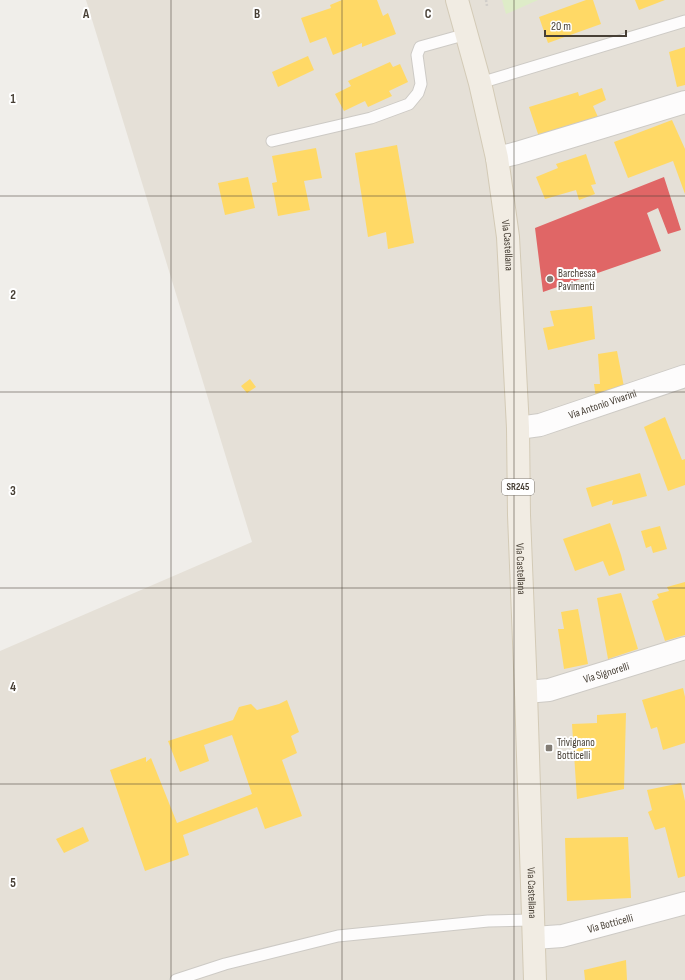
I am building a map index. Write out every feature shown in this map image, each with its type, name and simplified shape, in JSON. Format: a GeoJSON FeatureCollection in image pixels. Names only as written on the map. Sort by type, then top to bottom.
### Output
{"type":"FeatureCollection","features":[{"type":"Feature","properties":{"kind":"main road","name":"Via Castellana"},"geometry":{"type":"LineString","coordinates":[[457,0],[480,83],[497,158],[508,237],[518,428],[519,515],[535,980]]}},
{"type":"Feature","properties":{"kind":"street"},"geometry":{"type":"LineString","coordinates":[[497,158],[518,153],[685,102]]}},
{"type":"Feature","properties":{"kind":"street","name":"Via Antonio Vivarini"},"geometry":{"type":"LineString","coordinates":[[518,428],[540,425],[685,376]]}},
{"type":"Feature","properties":{"kind":"street","name":"Via Signorelli"},"geometry":{"type":"LineString","coordinates":[[526,692],[549,690],[685,648]]}},
{"type":"Feature","properties":{"kind":"street","name":"Via Botticelli"},"geometry":{"type":"LineString","coordinates":[[533,929],[562,936],[685,903]]}},
{"type":"Feature","properties":{"kind":"lane"},"geometry":{"type":"LineString","coordinates":[[480,83],[685,21]]}},
{"type":"Feature","properties":{"kind":"lane"},"geometry":{"type":"LineString","coordinates":[[272,141],[371,118],[409,104],[418,93],[421,84],[417,55],[420,47],[467,34]]}},
{"type":"Feature","properties":{"kind":"lane"},"geometry":{"type":"LineString","coordinates":[[176,980],[225,964],[338,936],[481,921],[533,929]]}},
{"type":"Feature","properties":{"kind":"shaded area"},"geometry":{"type":"Polygon","coordinates":[[[86,0],[685,0],[685,980],[0,980],[0,651],[252,542],[86,0]]]}},
{"type":"Feature","properties":{"kind":"green space"},"geometry":{"type":"Polygon","coordinates":[[[502,0],[538,0],[506,14],[502,0]]]}},
{"type":"Feature","properties":{"kind":"building: Abitazioni"},"geometry":{"type":"Polygon","coordinates":[[[342,0],[377,0],[383,16],[388,13],[396,34],[362,47],[362,43],[333,55],[326,37],[310,43],[301,18],[331,8],[330,5],[342,0]]]}},
{"type":"Feature","properties":{"kind":"building: Abitazioni"},"geometry":{"type":"Polygon","coordinates":[[[586,0],[593,0],[601,24],[548,43],[539,17],[586,0]]]}},
{"type":"Feature","properties":{"kind":"building: Abitazioni"},"geometry":{"type":"Polygon","coordinates":[[[635,0],[665,0],[639,10],[635,0]]]}},
{"type":"Feature","properties":{"kind":"building: Abitazioni"},"geometry":{"type":"Polygon","coordinates":[[[685,47],[685,85],[677,87],[669,52],[685,47]]]}},
{"type":"Feature","properties":{"kind":"building: Abitazioni"},"geometry":{"type":"Polygon","coordinates":[[[308,56],[314,70],[278,87],[272,72],[308,56]]]}},
{"type":"Feature","properties":{"kind":"building: Abitazioni"},"geometry":{"type":"Polygon","coordinates":[[[390,62],[393,67],[400,64],[408,82],[389,91],[392,96],[368,107],[365,101],[344,111],[335,94],[351,86],[348,81],[390,62]]]}},
{"type":"Feature","properties":{"kind":"building: Abitazioni"},"geometry":{"type":"Polygon","coordinates":[[[602,88],[606,100],[593,106],[598,117],[539,137],[529,107],[578,92],[579,96],[602,88]]]}},
{"type":"Feature","properties":{"kind":"building: Abitazioni"},"geometry":{"type":"Polygon","coordinates":[[[672,120],[685,149],[685,194],[673,161],[628,178],[614,142],[672,120]]]}},
{"type":"Feature","properties":{"kind":"building: Abitazioni"},"geometry":{"type":"Polygon","coordinates":[[[397,145],[414,243],[388,249],[386,232],[368,237],[355,153],[397,145]]]}},
{"type":"Feature","properties":{"kind":"building: Abitazioni"},"geometry":{"type":"Polygon","coordinates":[[[316,148],[322,178],[304,181],[310,210],[278,216],[272,183],[277,182],[272,156],[316,148]]]}},
{"type":"Feature","properties":{"kind":"building: Abitazioni"},"geometry":{"type":"Polygon","coordinates":[[[586,154],[596,184],[591,185],[595,194],[579,200],[576,190],[545,199],[536,177],[558,168],[556,164],[586,154]]]}},
{"type":"Feature","properties":{"kind":"building: Abitazioni"},"geometry":{"type":"Polygon","coordinates":[[[248,177],[255,208],[225,215],[218,183],[248,177]]]}},
{"type":"Feature","properties":{"kind":"building: Abitazioni"},"geometry":{"type":"Polygon","coordinates":[[[592,306],[595,339],[548,350],[543,328],[554,326],[550,311],[592,306]]]}},
{"type":"Feature","properties":{"kind":"building: Abitazioni"},"geometry":{"type":"Polygon","coordinates":[[[617,351],[625,392],[596,398],[594,384],[600,384],[598,354],[617,351]]]}},
{"type":"Feature","properties":{"kind":"building: Abitazioni"},"geometry":{"type":"Polygon","coordinates":[[[250,379],[256,387],[247,393],[241,386],[250,379]]]}},
{"type":"Feature","properties":{"kind":"building: Abitazioni"},"geometry":{"type":"Polygon","coordinates":[[[665,417],[682,460],[685,459],[685,485],[668,491],[644,427],[665,417]]]}},
{"type":"Feature","properties":{"kind":"building: Abitazioni"},"geometry":{"type":"Polygon","coordinates":[[[640,473],[647,496],[612,505],[613,500],[592,507],[586,488],[640,473]]]}},
{"type":"Feature","properties":{"kind":"building: Abitazioni"},"geometry":{"type":"Polygon","coordinates":[[[610,523],[625,570],[609,576],[603,561],[575,571],[563,539],[610,523]]]}},
{"type":"Feature","properties":{"kind":"building: Abitazioni"},"geometry":{"type":"Polygon","coordinates":[[[660,526],[667,549],[653,553],[651,546],[646,548],[641,531],[660,526]]]}},
{"type":"Feature","properties":{"kind":"building: Abitazioni"},"geometry":{"type":"Polygon","coordinates":[[[685,582],[685,635],[665,641],[652,601],[659,598],[657,594],[669,591],[667,587],[685,582]]]}},
{"type":"Feature","properties":{"kind":"building: Abitazioni"},"geometry":{"type":"Polygon","coordinates":[[[621,593],[638,649],[608,659],[597,598],[621,593]]]}},
{"type":"Feature","properties":{"kind":"building: Abitazioni"},"geometry":{"type":"Polygon","coordinates":[[[578,609],[588,664],[564,669],[558,629],[564,629],[561,612],[578,609]]]}},
{"type":"Feature","properties":{"kind":"building: Abitazioni"},"geometry":{"type":"Polygon","coordinates":[[[683,688],[685,697],[685,743],[663,750],[657,727],[651,729],[642,700],[683,688]]]}},
{"type":"Feature","properties":{"kind":"building: Abitazioni"},"geometry":{"type":"Polygon","coordinates":[[[287,700],[299,732],[291,736],[297,753],[282,760],[302,816],[265,829],[257,807],[183,835],[189,855],[145,871],[110,770],[146,757],[146,762],[151,758],[177,823],[252,794],[232,735],[204,745],[209,761],[180,772],[168,741],[233,720],[239,707],[251,704],[257,710],[279,704],[287,700]]]}},
{"type":"Feature","properties":{"kind":"building: Abitazioni"},"geometry":{"type":"Polygon","coordinates":[[[626,713],[624,789],[577,799],[572,724],[597,723],[597,715],[626,713]]]}},
{"type":"Feature","properties":{"kind":"building: Abitazioni"},"geometry":{"type":"Polygon","coordinates":[[[681,783],[685,801],[685,876],[678,878],[665,827],[655,830],[648,812],[652,810],[647,790],[681,783]]]}},
{"type":"Feature","properties":{"kind":"building: Abitazioni"},"geometry":{"type":"Polygon","coordinates":[[[83,827],[89,841],[64,853],[56,839],[83,827]]]}},
{"type":"Feature","properties":{"kind":"building: Abitazioni"},"geometry":{"type":"Polygon","coordinates":[[[628,837],[631,898],[567,901],[565,838],[628,837]]]}},
{"type":"Feature","properties":{"kind":"building: Abitazioni"},"geometry":{"type":"Polygon","coordinates":[[[626,960],[627,980],[585,980],[584,970],[626,960]]]}},
{"type":"Feature","properties":{"kind":"building: Negozi"},"geometry":{"type":"Polygon","coordinates":[[[664,177],[681,230],[668,234],[658,208],[647,213],[661,251],[543,292],[535,228],[664,177]]]}},
{"type":"Feature","properties":{"kind":"place","name":"Barchessa Pavimenti"},"geometry":{"type":"Point","coordinates":[550,279]}},
{"type":"Feature","properties":{"kind":"place","name":"Trivignano Botticelli"},"geometry":{"type":"Point","coordinates":[549,748]}}]}
